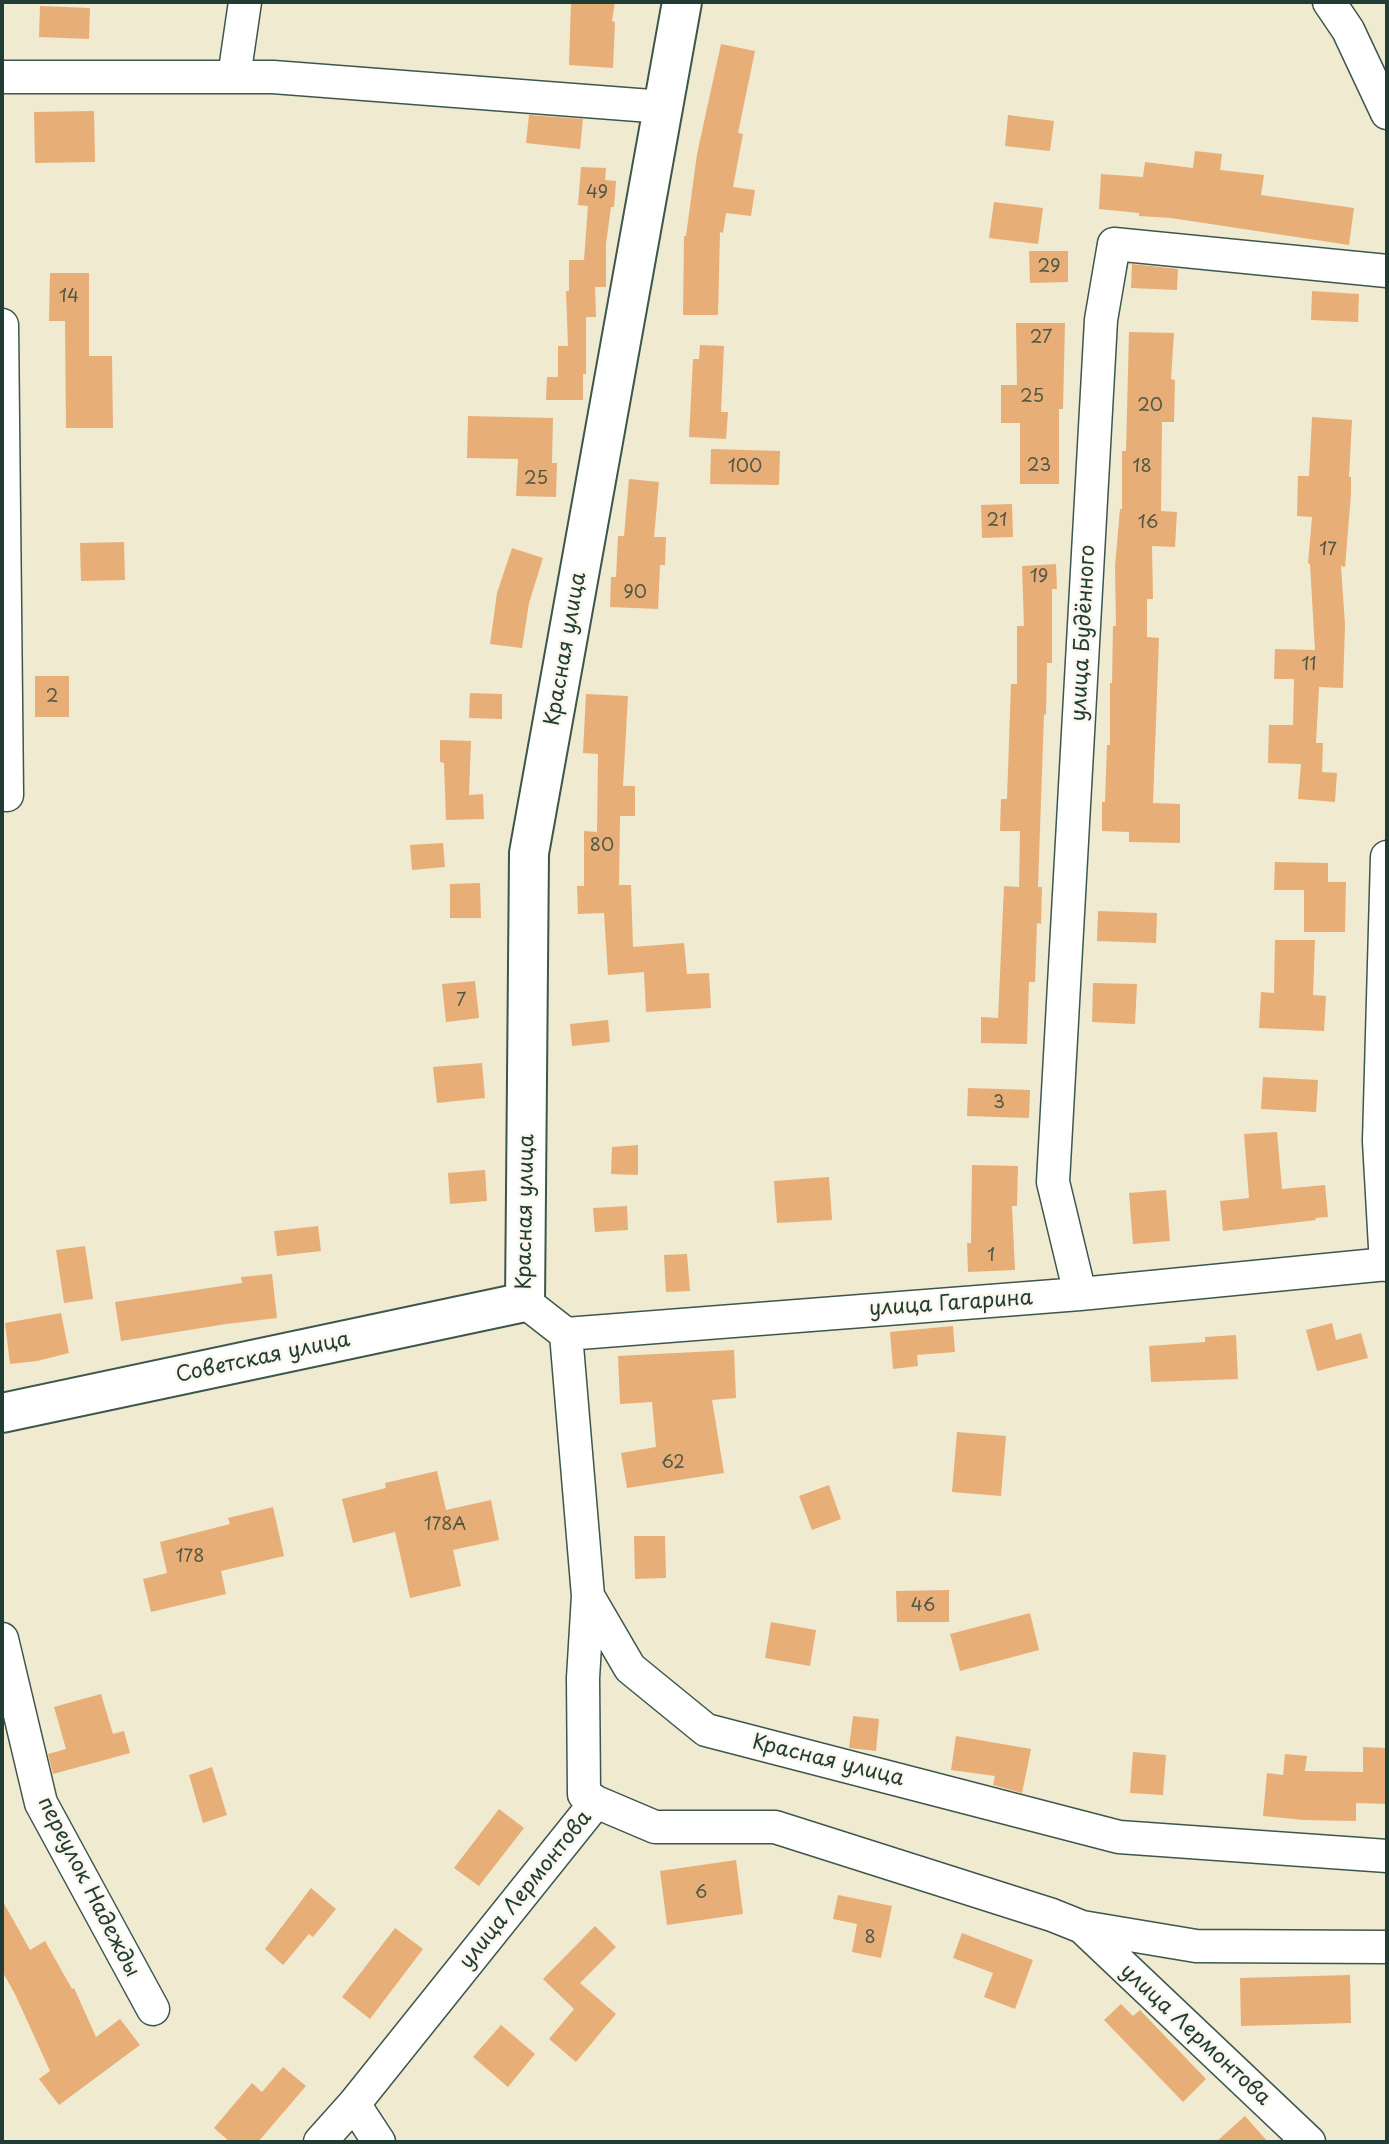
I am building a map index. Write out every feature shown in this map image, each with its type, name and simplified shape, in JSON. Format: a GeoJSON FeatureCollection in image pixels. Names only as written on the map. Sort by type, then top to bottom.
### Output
{"type":"FeatureCollection","features":[{"type":"Feature","properties":{"kind":"main road","name":"Красная улица"},"geometry":{"type":"LineString","coordinates":[[525,1303],[529,853],[682,2]]}},
{"type":"Feature","properties":{"kind":"main road","name":"Советская улица"},"geometry":{"type":"LineString","coordinates":[[2,1413],[525,1303]]}},
{"type":"Feature","properties":{"kind":"street"},"geometry":{"type":"LineString","coordinates":[[234,77],[245,2]]}},
{"type":"Feature","properties":{"kind":"street"},"geometry":{"type":"LineString","coordinates":[[1329,2],[1348,30],[1387,113]]}},
{"type":"Feature","properties":{"kind":"street"},"geometry":{"type":"LineString","coordinates":[[2,77],[273,77],[664,107]]}},
{"type":"Feature","properties":{"kind":"street","name":"улица Будённого"},"geometry":{"type":"LineString","coordinates":[[1080,1294],[1053,1182],[1101,320],[1114,244],[1387,271]]}},
{"type":"Feature","properties":{"kind":"street"},"geometry":{"type":"LineString","coordinates":[[2,325],[7,795]]}},
{"type":"Feature","properties":{"kind":"street"},"geometry":{"type":"LineString","coordinates":[[1387,857],[1379,1141],[1387,1264]]}},
{"type":"Feature","properties":{"kind":"street","name":"улица Гагарина"},"geometry":{"type":"LineString","coordinates":[[566,1334],[1080,1294],[1387,1264]]}},
{"type":"Feature","properties":{"kind":"street"},"geometry":{"type":"LineString","coordinates":[[525,1303],[566,1334]]}},
{"type":"Feature","properties":{"kind":"street","name":"Красная улица"},"geometry":{"type":"LineString","coordinates":[[566,1334],[588,1595],[630,1668],[706,1730],[1119,1836],[1387,1856]]}},
{"type":"Feature","properties":{"kind":"street"},"geometry":{"type":"LineString","coordinates":[[588,1595],[583,1678],[584,1794],[596,1802]]}},
{"type":"Feature","properties":{"kind":"street","name":"переулок Надежды"},"geometry":{"type":"LineString","coordinates":[[2,1639],[41,1803],[153,2009]]}},
{"type":"Feature","properties":{"kind":"street","name":"улица Лермонтова"},"geometry":{"type":"LineString","coordinates":[[320,2142],[354,2104],[596,1802],[655,1827],[775,1827],[1052,1914],[1082,1927],[1196,1946],[1387,1947]]}},
{"type":"Feature","properties":{"kind":"street","name":"улица Лермонтова"},"geometry":{"type":"LineString","coordinates":[[1082,1927],[1309,2142]]}},
{"type":"Feature","properties":{"kind":"street"},"geometry":{"type":"LineString","coordinates":[[354,2104],[379,2142]]}},
{"type":"Feature","properties":{"kind":"building"},"geometry":{"type":"Polygon","coordinates":[[[571,2],[615,2],[612,21],[615,22],[613,68],[569,65],[571,2]]]}},
{"type":"Feature","properties":{"kind":"building"},"geometry":{"type":"Polygon","coordinates":[[[40,6],[90,8],[89,39],[39,37],[40,6]]]}},
{"type":"Feature","properties":{"kind":"building"},"geometry":{"type":"Polygon","coordinates":[[[721,44],[755,51],[738,133],[743,134],[733,187],[755,190],[751,216],[726,213],[723,233],[720,232],[718,315],[683,315],[684,236],[697,154],[721,44]]]}},
{"type":"Feature","properties":{"kind":"building"},"geometry":{"type":"Polygon","coordinates":[[[94,111],[95,162],[35,163],[34,112],[94,111]]]}},
{"type":"Feature","properties":{"kind":"building"},"geometry":{"type":"Polygon","coordinates":[[[529,115],[583,119],[580,149],[526,143],[529,115]]]}},
{"type":"Feature","properties":{"kind":"building"},"geometry":{"type":"Polygon","coordinates":[[[1008,115],[1054,121],[1050,151],[1005,146],[1008,115]]]}},
{"type":"Feature","properties":{"kind":"building"},"geometry":{"type":"Polygon","coordinates":[[[1195,151],[1222,154],[1220,170],[1264,175],[1261,195],[1354,208],[1349,245],[1099,209],[1101,174],[1143,177],[1145,162],[1193,168],[1195,151]]]}},
{"type":"Feature","properties":{"kind":"building"},"geometry":{"type":"Polygon","coordinates":[[[581,167],[606,168],[605,180],[616,181],[614,207],[611,207],[606,244],[606,287],[595,287],[596,317],[586,317],[583,400],[546,400],[547,377],[558,377],[558,346],[568,346],[566,291],[569,291],[569,260],[584,260],[588,206],[578,205],[581,167]]]}},
{"type":"Feature","properties":{"kind":"building"},"geometry":{"type":"Polygon","coordinates":[[[994,202],[1043,208],[1038,244],[989,238],[994,202]]]}},
{"type":"Feature","properties":{"kind":"building"},"geometry":{"type":"Polygon","coordinates":[[[1029,251],[1068,251],[1068,282],[1030,283],[1029,251]]]}},
{"type":"Feature","properties":{"kind":"building"},"geometry":{"type":"Polygon","coordinates":[[[1132,264],[1178,269],[1177,290],[1131,288],[1132,264]]]}},
{"type":"Feature","properties":{"kind":"building"},"geometry":{"type":"Polygon","coordinates":[[[50,273],[89,273],[89,356],[112,356],[113,428],[66,428],[65,321],[49,321],[50,273]]]}},
{"type":"Feature","properties":{"kind":"building"},"geometry":{"type":"Polygon","coordinates":[[[1312,291],[1359,294],[1358,322],[1311,320],[1312,291]]]}},
{"type":"Feature","properties":{"kind":"building"},"geometry":{"type":"Polygon","coordinates":[[[1016,323],[1065,323],[1063,409],[1059,409],[1059,484],[1020,484],[1020,423],[1001,423],[1001,385],[1017,385],[1016,323]]]}},
{"type":"Feature","properties":{"kind":"building"},"geometry":{"type":"Polygon","coordinates":[[[1129,332],[1174,333],[1171,379],[1175,380],[1174,422],[1162,422],[1161,511],[1177,512],[1175,547],[1152,546],[1153,599],[1147,599],[1147,637],[1159,638],[1153,803],[1180,804],[1180,843],[1129,842],[1129,832],[1102,831],[1107,745],[1110,745],[1110,683],[1113,626],[1116,626],[1115,566],[1122,509],[1122,451],[1126,451],[1129,332]]]}},
{"type":"Feature","properties":{"kind":"building"},"geometry":{"type":"Polygon","coordinates":[[[700,345],[724,346],[721,412],[728,412],[726,439],[689,437],[693,359],[699,359],[700,345]]]}},
{"type":"Feature","properties":{"kind":"building"},"geometry":{"type":"Polygon","coordinates":[[[468,416],[553,418],[552,463],[557,463],[556,497],[516,496],[518,459],[467,458],[468,416]]]}},
{"type":"Feature","properties":{"kind":"building"},"geometry":{"type":"Polygon","coordinates":[[[1312,417],[1352,420],[1349,477],[1351,494],[1345,567],[1341,566],[1345,625],[1343,688],[1319,687],[1316,743],[1323,743],[1322,772],[1337,773],[1335,802],[1298,799],[1301,764],[1268,763],[1269,725],[1293,725],[1294,679],[1274,679],[1275,649],[1315,650],[1308,563],[1312,517],[1297,516],[1298,476],[1309,476],[1312,417]]]}},
{"type":"Feature","properties":{"kind":"building"},"geometry":{"type":"Polygon","coordinates":[[[711,449],[780,451],[779,485],[710,484],[711,449]]]}},
{"type":"Feature","properties":{"kind":"building"},"geometry":{"type":"Polygon","coordinates":[[[629,479],[659,482],[654,537],[666,537],[665,565],[660,565],[658,609],[610,607],[611,577],[616,577],[618,536],[624,536],[629,479]]]}},
{"type":"Feature","properties":{"kind":"building"},"geometry":{"type":"Polygon","coordinates":[[[1012,504],[1013,537],[982,538],[981,505],[1012,504]]]}},
{"type":"Feature","properties":{"kind":"building"},"geometry":{"type":"Polygon","coordinates":[[[124,542],[125,580],[81,581],[80,543],[124,542]]]}},
{"type":"Feature","properties":{"kind":"building"},"geometry":{"type":"Polygon","coordinates":[[[512,548],[543,558],[529,603],[522,648],[490,644],[497,593],[512,548]]]}},
{"type":"Feature","properties":{"kind":"building"},"geometry":{"type":"Polygon","coordinates":[[[1056,564],[1057,589],[1052,589],[1052,663],[1047,663],[1046,715],[1044,714],[1038,887],[1042,887],[1041,924],[1037,923],[1035,982],[1029,982],[1027,1044],[981,1043],[981,1017],[998,1018],[1004,886],[1019,887],[1020,831],[1000,831],[1001,799],[1007,799],[1011,684],[1017,684],[1017,626],[1024,626],[1022,566],[1056,564]]]}},
{"type":"Feature","properties":{"kind":"building"},"geometry":{"type":"Polygon","coordinates":[[[35,676],[69,676],[69,717],[35,717],[35,676]]]}},
{"type":"Feature","properties":{"kind":"building"},"geometry":{"type":"Polygon","coordinates":[[[470,693],[502,694],[502,719],[469,718],[470,693]]]}},
{"type":"Feature","properties":{"kind":"building"},"geometry":{"type":"Polygon","coordinates":[[[586,694],[628,696],[623,786],[635,786],[635,816],[620,816],[619,885],[631,885],[633,947],[684,943],[687,974],[709,973],[711,1008],[646,1012],[644,972],[608,975],[604,913],[578,914],[577,886],[584,886],[584,831],[597,832],[598,754],[583,753],[586,694]]]}},
{"type":"Feature","properties":{"kind":"building"},"geometry":{"type":"Polygon","coordinates":[[[440,740],[471,741],[469,795],[483,794],[484,819],[446,820],[444,763],[440,762],[440,740]]]}},
{"type":"Feature","properties":{"kind":"building"},"geometry":{"type":"Polygon","coordinates":[[[443,843],[445,867],[412,870],[410,845],[443,843]]]}},
{"type":"Feature","properties":{"kind":"building"},"geometry":{"type":"Polygon","coordinates":[[[1275,862],[1328,863],[1328,882],[1346,882],[1345,932],[1304,932],[1304,890],[1274,890],[1275,862]]]}},
{"type":"Feature","properties":{"kind":"building"},"geometry":{"type":"Polygon","coordinates":[[[480,883],[481,918],[450,918],[450,884],[480,883]]]}},
{"type":"Feature","properties":{"kind":"building"},"geometry":{"type":"Polygon","coordinates":[[[1098,911],[1157,913],[1156,943],[1097,941],[1098,911]]]}},
{"type":"Feature","properties":{"kind":"building"},"geometry":{"type":"Polygon","coordinates":[[[1275,940],[1315,940],[1313,995],[1326,996],[1324,1031],[1259,1028],[1261,992],[1274,993],[1275,940]]]}},
{"type":"Feature","properties":{"kind":"building"},"geometry":{"type":"Polygon","coordinates":[[[475,981],[479,1018],[446,1022],[442,984],[475,981]]]}},
{"type":"Feature","properties":{"kind":"building"},"geometry":{"type":"Polygon","coordinates":[[[1093,983],[1137,984],[1135,1024],[1092,1022],[1093,983]]]}},
{"type":"Feature","properties":{"kind":"building"},"geometry":{"type":"Polygon","coordinates":[[[608,1020],[610,1042],[572,1046],[570,1024],[608,1020]]]}},
{"type":"Feature","properties":{"kind":"building"},"geometry":{"type":"Polygon","coordinates":[[[482,1063],[485,1098],[437,1103],[433,1067],[482,1063]]]}},
{"type":"Feature","properties":{"kind":"building"},"geometry":{"type":"Polygon","coordinates":[[[1263,1077],[1318,1080],[1316,1112],[1261,1109],[1263,1077]]]}},
{"type":"Feature","properties":{"kind":"building"},"geometry":{"type":"Polygon","coordinates":[[[968,1088],[1030,1090],[1029,1118],[967,1116],[968,1088]]]}},
{"type":"Feature","properties":{"kind":"building"},"geometry":{"type":"Polygon","coordinates":[[[1277,1132],[1282,1189],[1325,1185],[1328,1217],[1223,1231],[1220,1201],[1249,1198],[1244,1134],[1277,1132]]]}},
{"type":"Feature","properties":{"kind":"building"},"geometry":{"type":"Polygon","coordinates":[[[638,1145],[638,1175],[611,1174],[612,1147],[638,1145]]]}},
{"type":"Feature","properties":{"kind":"building"},"geometry":{"type":"Polygon","coordinates":[[[972,1165],[1018,1166],[1017,1206],[1012,1206],[1015,1270],[968,1272],[972,1165]]]}},
{"type":"Feature","properties":{"kind":"building"},"geometry":{"type":"Polygon","coordinates":[[[485,1170],[487,1201],[450,1204],[448,1173],[485,1170]]]}},
{"type":"Feature","properties":{"kind":"building"},"geometry":{"type":"Polygon","coordinates":[[[829,1177],[832,1220],[777,1223],[774,1181],[829,1177]]]}},
{"type":"Feature","properties":{"kind":"building"},"geometry":{"type":"Polygon","coordinates":[[[1166,1190],[1170,1241],[1133,1244],[1129,1193],[1166,1190]]]}},
{"type":"Feature","properties":{"kind":"building"},"geometry":{"type":"Polygon","coordinates":[[[627,1206],[628,1230],[595,1232],[593,1208],[627,1206]]]}},
{"type":"Feature","properties":{"kind":"building"},"geometry":{"type":"Polygon","coordinates":[[[318,1226],[321,1251],[277,1256],[274,1231],[318,1226]]]}},
{"type":"Feature","properties":{"kind":"building"},"geometry":{"type":"Polygon","coordinates":[[[85,1246],[93,1299],[64,1303],[56,1250],[85,1246]]]}},
{"type":"Feature","properties":{"kind":"building"},"geometry":{"type":"Polygon","coordinates":[[[687,1254],[690,1291],[666,1292],[664,1255],[687,1254]]]}},
{"type":"Feature","properties":{"kind":"building"},"geometry":{"type":"Polygon","coordinates":[[[272,1274],[277,1318],[121,1341],[115,1302],[242,1283],[241,1277],[272,1274]]]}},
{"type":"Feature","properties":{"kind":"building"},"geometry":{"type":"Polygon","coordinates":[[[61,1313],[69,1353],[10,1364],[5,1323],[61,1313]]]}},
{"type":"Feature","properties":{"kind":"building"},"geometry":{"type":"Polygon","coordinates":[[[1332,1323],[1336,1340],[1361,1333],[1368,1358],[1317,1371],[1306,1330],[1332,1323]]]}},
{"type":"Feature","properties":{"kind":"building"},"geometry":{"type":"Polygon","coordinates":[[[953,1326],[955,1352],[917,1355],[918,1366],[893,1369],[890,1332],[953,1326]]]}},
{"type":"Feature","properties":{"kind":"building"},"geometry":{"type":"Polygon","coordinates":[[[1236,1335],[1238,1379],[1151,1382],[1149,1346],[1205,1342],[1205,1337],[1236,1335]]]}},
{"type":"Feature","properties":{"kind":"building"},"geometry":{"type":"Polygon","coordinates":[[[734,1350],[736,1398],[712,1400],[724,1473],[627,1488],[621,1453],[656,1447],[652,1402],[620,1404],[618,1356],[734,1350]]]}},
{"type":"Feature","properties":{"kind":"building"},"geometry":{"type":"Polygon","coordinates":[[[957,1432],[1006,1436],[1001,1496],[952,1492],[957,1432]]]}},
{"type":"Feature","properties":{"kind":"building"},"geometry":{"type":"Polygon","coordinates":[[[437,1471],[446,1510],[491,1500],[499,1540],[453,1550],[461,1586],[410,1598],[395,1532],[353,1543],[342,1499],[386,1488],[385,1483],[437,1471]]]}},
{"type":"Feature","properties":{"kind":"building"},"geometry":{"type":"Polygon","coordinates":[[[829,1485],[841,1519],[812,1530],[799,1496],[829,1485]]]}},
{"type":"Feature","properties":{"kind":"building"},"geometry":{"type":"Polygon","coordinates":[[[273,1507],[284,1556],[221,1571],[226,1594],[151,1612],[143,1579],[167,1573],[160,1542],[230,1524],[228,1518],[273,1507]]]}},
{"type":"Feature","properties":{"kind":"building"},"geometry":{"type":"Polygon","coordinates":[[[634,1536],[665,1536],[666,1578],[635,1579],[634,1536]]]}},
{"type":"Feature","properties":{"kind":"building"},"geometry":{"type":"Polygon","coordinates":[[[949,1590],[949,1622],[897,1622],[896,1591],[949,1590]]]}},
{"type":"Feature","properties":{"kind":"building"},"geometry":{"type":"Polygon","coordinates":[[[1030,1613],[1039,1650],[960,1671],[950,1634],[1030,1613]]]}},
{"type":"Feature","properties":{"kind":"building"},"geometry":{"type":"Polygon","coordinates":[[[771,1622],[816,1630],[810,1666],[765,1658],[771,1622]]]}},
{"type":"Feature","properties":{"kind":"building"},"geometry":{"type":"Polygon","coordinates":[[[101,1694],[113,1734],[124,1731],[130,1753],[53,1774],[48,1754],[66,1749],[54,1707],[101,1694]]]}},
{"type":"Feature","properties":{"kind":"building"},"geometry":{"type":"Polygon","coordinates":[[[853,1716],[879,1719],[876,1751],[849,1748],[853,1716]]]}},
{"type":"Feature","properties":{"kind":"building"},"geometry":{"type":"Polygon","coordinates":[[[956,1736],[1031,1749],[1022,1793],[993,1785],[995,1776],[951,1770],[956,1736]]]}},
{"type":"Feature","properties":{"kind":"building"},"geometry":{"type":"Polygon","coordinates":[[[1363,1747],[1387,1748],[1387,1804],[1356,1803],[1356,1821],[1263,1816],[1267,1773],[1283,1775],[1285,1754],[1307,1756],[1305,1771],[1363,1772],[1363,1747]]]}},
{"type":"Feature","properties":{"kind":"building"},"geometry":{"type":"Polygon","coordinates":[[[1133,1752],[1166,1755],[1163,1795],[1130,1793],[1133,1752]]]}},
{"type":"Feature","properties":{"kind":"building"},"geometry":{"type":"Polygon","coordinates":[[[212,1767],[227,1815],[203,1823],[189,1775],[212,1767]]]}},
{"type":"Feature","properties":{"kind":"building"},"geometry":{"type":"Polygon","coordinates":[[[499,1809],[524,1828],[479,1886],[454,1868],[499,1809]]]}},
{"type":"Feature","properties":{"kind":"building"},"geometry":{"type":"Polygon","coordinates":[[[736,1860],[743,1914],[667,1925],[660,1871],[736,1860]]]}},
{"type":"Feature","properties":{"kind":"building"},"geometry":{"type":"Polygon","coordinates":[[[311,1888],[336,1909],[313,1937],[309,1934],[283,1965],[265,1949],[311,1888]]]}},
{"type":"Feature","properties":{"kind":"building"},"geometry":{"type":"Polygon","coordinates":[[[838,1895],[892,1906],[881,1958],[852,1952],[857,1924],[833,1919],[838,1895]]]}},
{"type":"Feature","properties":{"kind":"building"},"geometry":{"type":"Polygon","coordinates":[[[2,1900],[30,1950],[45,1941],[72,1989],[74,1988],[96,2037],[120,2019],[140,2045],[59,2105],[39,2079],[50,2071],[2,1971],[2,1900]]]}},
{"type":"Feature","properties":{"kind":"building"},"geometry":{"type":"Polygon","coordinates":[[[595,1926],[616,1947],[580,1983],[616,2014],[576,2062],[549,2039],[574,2009],[543,1979],[595,1926]]]}},
{"type":"Feature","properties":{"kind":"building"},"geometry":{"type":"Polygon","coordinates":[[[395,1928],[423,1949],[370,2019],[342,1997],[395,1928]]]}},
{"type":"Feature","properties":{"kind":"building"},"geometry":{"type":"Polygon","coordinates":[[[962,1933],[1033,1960],[1015,2009],[984,1997],[993,1973],[953,1958],[962,1933]]]}},
{"type":"Feature","properties":{"kind":"building"},"geometry":{"type":"Polygon","coordinates":[[[1350,1975],[1351,2023],[1241,2026],[1240,1978],[1350,1975]]]}},
{"type":"Feature","properties":{"kind":"building"},"geometry":{"type":"Polygon","coordinates":[[[1121,2004],[1133,2016],[1140,2010],[1206,2079],[1183,2102],[1104,2020],[1121,2004]]]}},
{"type":"Feature","properties":{"kind":"building"},"geometry":{"type":"Polygon","coordinates":[[[501,2025],[535,2054],[508,2087],[473,2057],[501,2025]]]}},
{"type":"Feature","properties":{"kind":"building"},"geometry":{"type":"Polygon","coordinates":[[[283,2067],[306,2086],[258,2142],[230,2142],[214,2128],[252,2083],[262,2092],[283,2067]]]}},
{"type":"Feature","properties":{"kind":"building"},"geometry":{"type":"Polygon","coordinates":[[[1245,2116],[1268,2142],[1216,2142],[1245,2116]]]}}]}
